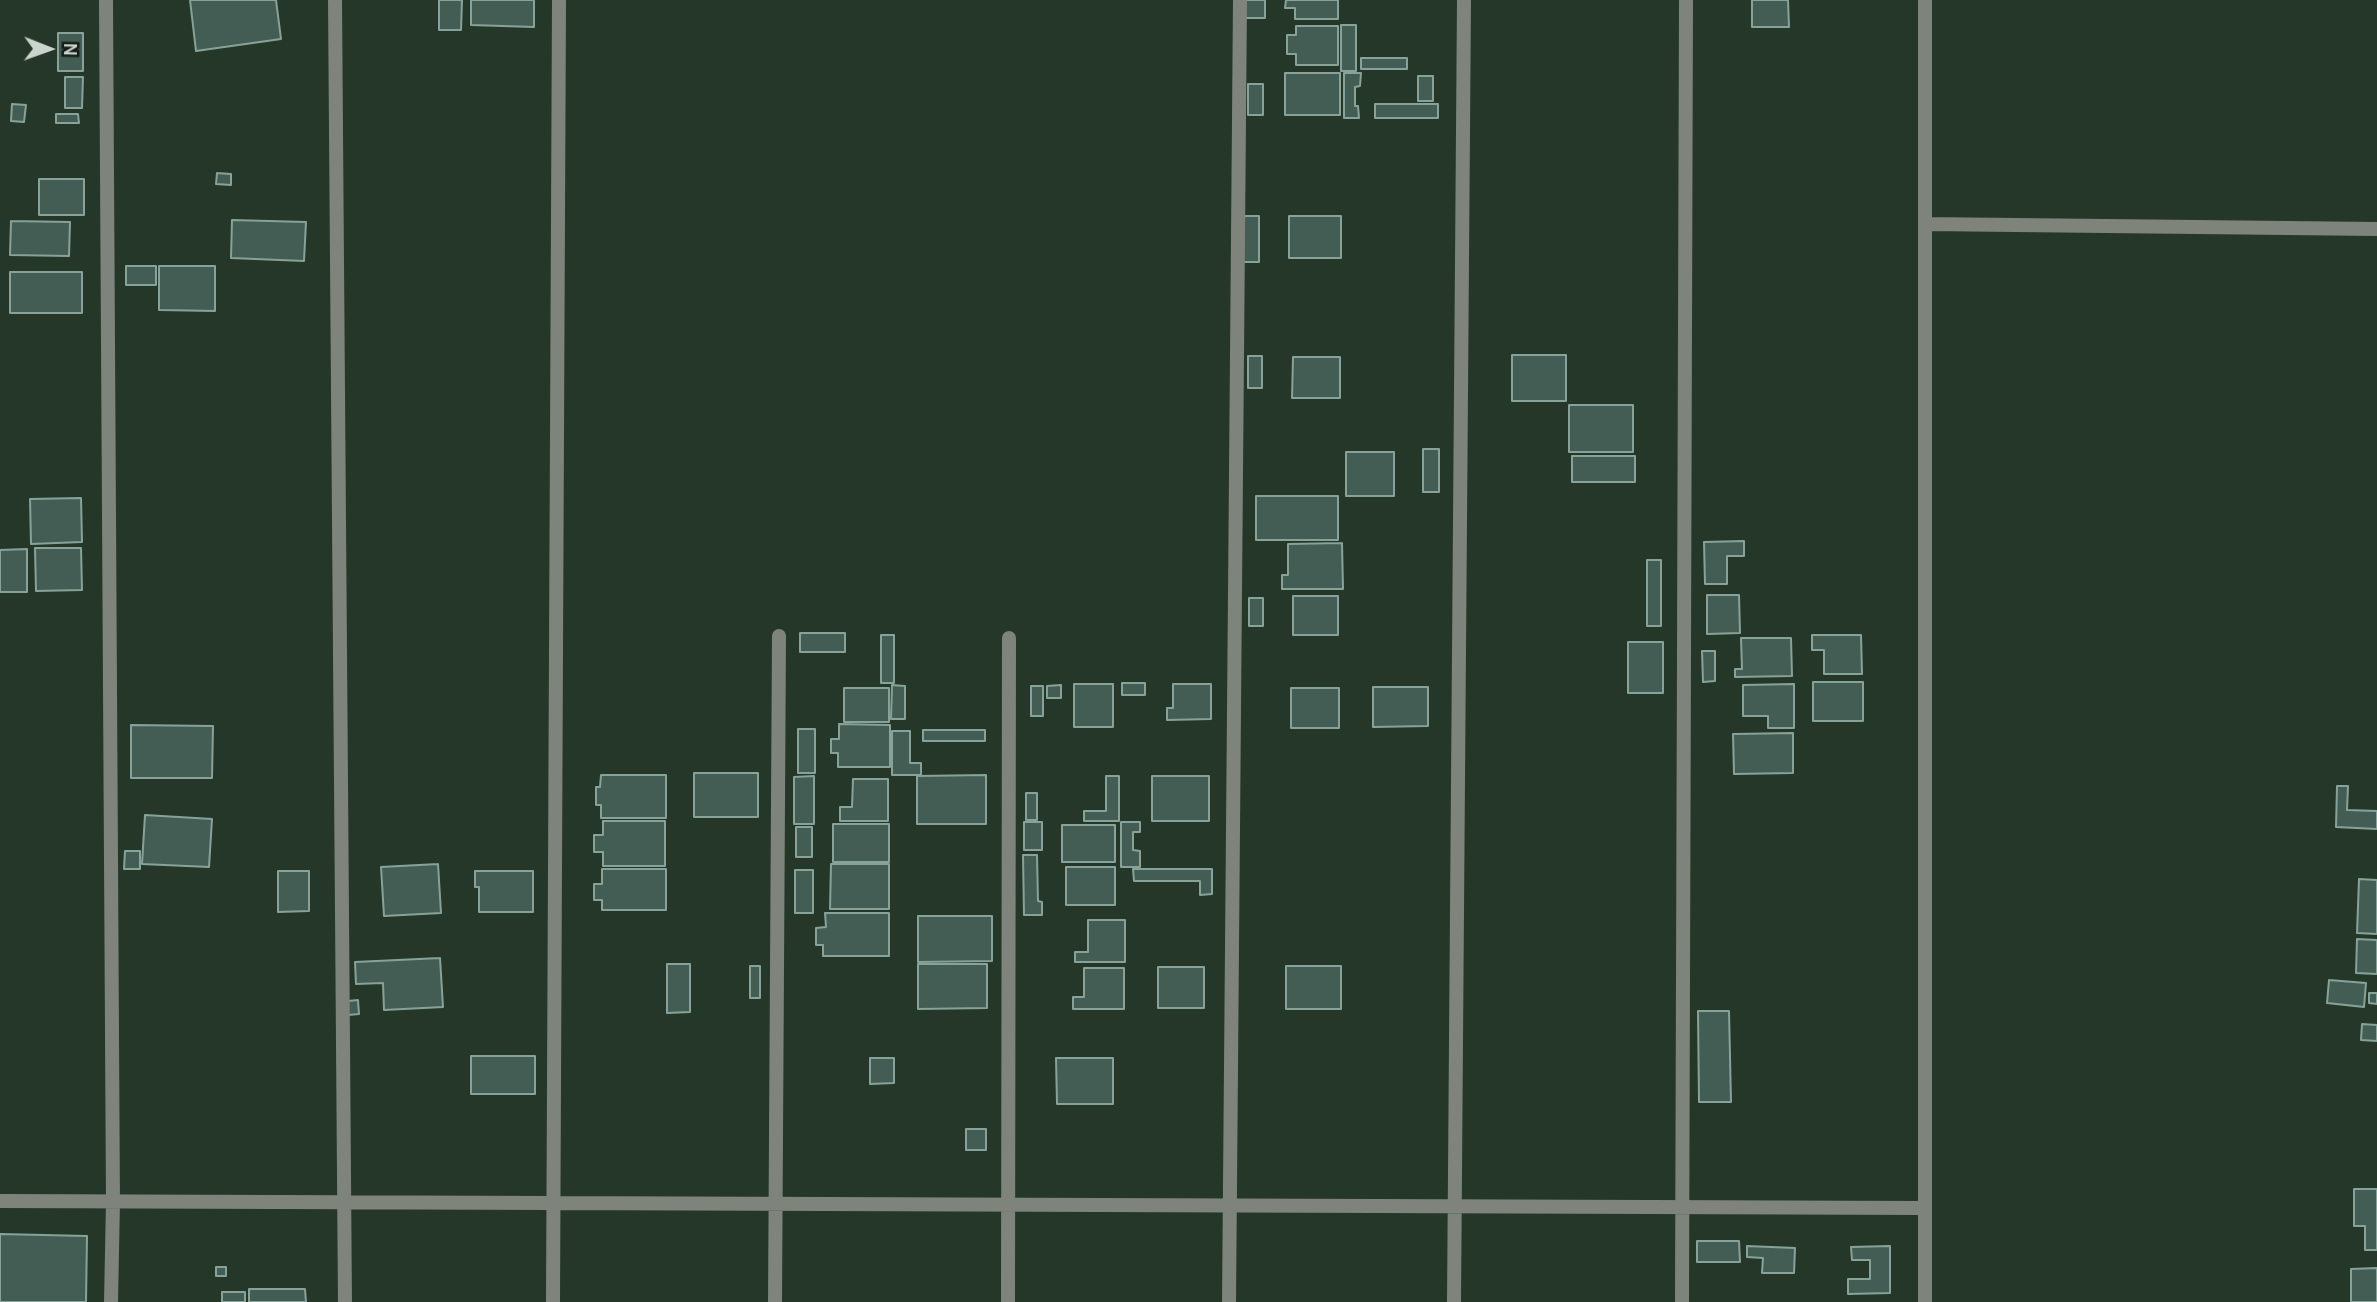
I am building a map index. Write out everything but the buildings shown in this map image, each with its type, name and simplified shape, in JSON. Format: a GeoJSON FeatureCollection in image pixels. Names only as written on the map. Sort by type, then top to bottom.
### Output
{"type":"FeatureCollection","features":[{"type":"Feature","properties":{"kind":"street"},"geometry":{"type":"LineString","coordinates":[[106,0],[113,1202],[111,1302]]}},
{"type":"Feature","properties":{"kind":"street"},"geometry":{"type":"LineString","coordinates":[[335,0],[345,1302]]}},
{"type":"Feature","properties":{"kind":"street"},"geometry":{"type":"LineString","coordinates":[[553,1302],[559,0]]}},
{"type":"Feature","properties":{"kind":"street"},"geometry":{"type":"LineString","coordinates":[[1229,1302],[1240,0]]}},
{"type":"Feature","properties":{"kind":"street"},"geometry":{"type":"LineString","coordinates":[[1454,1302],[1464,0]]}},
{"type":"Feature","properties":{"kind":"street"},"geometry":{"type":"LineString","coordinates":[[1682,1302],[1686,0]]}},
{"type":"Feature","properties":{"kind":"street"},"geometry":{"type":"LineString","coordinates":[[1925,0],[1925,1302]]}},
{"type":"Feature","properties":{"kind":"street"},"geometry":{"type":"LineString","coordinates":[[1925,224],[2377,229]]}},
{"type":"Feature","properties":{"kind":"street"},"geometry":{"type":"LineString","coordinates":[[775,1302],[779,636]]}},
{"type":"Feature","properties":{"kind":"street"},"geometry":{"type":"LineString","coordinates":[[1008,1302],[1009,638]]}},
{"type":"Feature","properties":{"kind":"street"},"geometry":{"type":"LineString","coordinates":[[0,1201],[1925,1208]]}}]}
